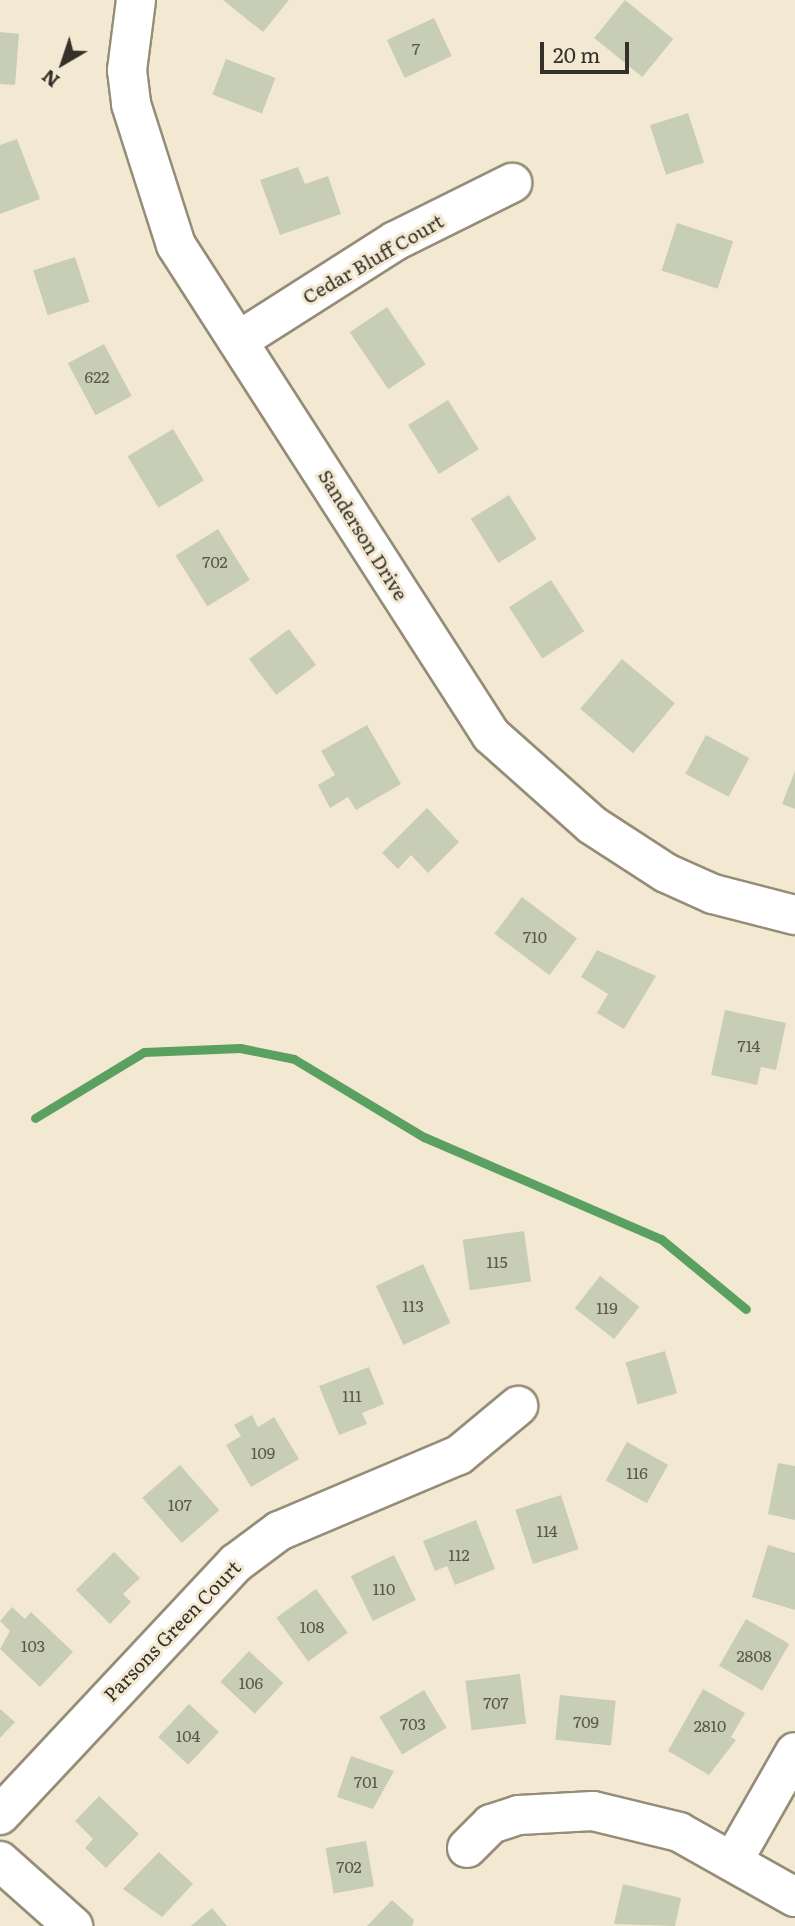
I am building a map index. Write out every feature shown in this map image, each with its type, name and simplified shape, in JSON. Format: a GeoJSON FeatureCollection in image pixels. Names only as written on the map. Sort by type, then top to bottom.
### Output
{"type":"FeatureCollection","features":[{"type":"Feature","properties":{"kind":"street","name":"Sanderson Drive"},"geometry":{"type":"LineString","coordinates":[[136,0],[127,70],[142,150],[176,245],[451,678],[525,772],[666,873],[713,894],[795,915]]}},
{"type":"Feature","properties":{"kind":"street","name":"Cedar Bluff Court"},"geometry":{"type":"LineString","coordinates":[[238,341],[396,241],[512,183]]}},
{"type":"Feature","properties":{"kind":"street","name":"Parsons Green Court"},"geometry":{"type":"LineString","coordinates":[[0,1815],[236,1563],[279,1531],[459,1455],[519,1406]]}},
{"type":"Feature","properties":{"kind":"street"},"geometry":{"type":"LineString","coordinates":[[734,1859],[795,1752]]}},
{"type":"Feature","properties":{"kind":"street"},"geometry":{"type":"LineString","coordinates":[[467,1848],[491,1824],[519,1815],[593,1811],[679,1832],[734,1859],[795,1897]]}},
{"type":"Feature","properties":{"kind":"street"},"geometry":{"type":"LineString","coordinates":[[0,1861],[73,1926]]}},
{"type":"Feature","properties":{"kind":"building"},"geometry":{"type":"Polygon","coordinates":[[[223,0],[289,0],[263,32],[223,0]]]}},
{"type":"Feature","properties":{"kind":"building"},"geometry":{"type":"Polygon","coordinates":[[[625,0],[673,39],[642,77],[594,38],[625,0]]]}},
{"type":"Feature","properties":{"kind":"building"},"geometry":{"type":"Polygon","coordinates":[[[434,18],[452,56],[405,78],[387,40],[434,18]]]}},
{"type":"Feature","properties":{"kind":"building"},"geometry":{"type":"Polygon","coordinates":[[[0,32],[19,34],[15,85],[0,84],[0,32]]]}},
{"type":"Feature","properties":{"kind":"building"},"geometry":{"type":"Polygon","coordinates":[[[226,59],[275,78],[262,113],[212,94],[226,59]]]}},
{"type":"Feature","properties":{"kind":"building"},"geometry":{"type":"Polygon","coordinates":[[[688,113],[704,162],[666,175],[650,125],[688,113]]]}},
{"type":"Feature","properties":{"kind":"building"},"geometry":{"type":"Polygon","coordinates":[[[17,139],[40,199],[0,214],[0,145],[17,139]]]}},
{"type":"Feature","properties":{"kind":"building"},"geometry":{"type":"Polygon","coordinates":[[[298,167],[305,184],[328,176],[341,214],[280,235],[260,180],[298,167]]]}},
{"type":"Feature","properties":{"kind":"building"},"geometry":{"type":"Polygon","coordinates":[[[677,223],[733,241],[718,289],[662,271],[677,223]]]}},
{"type":"Feature","properties":{"kind":"building"},"geometry":{"type":"Polygon","coordinates":[[[75,257],[90,302],[48,315],[33,271],[75,257]]]}},
{"type":"Feature","properties":{"kind":"building"},"geometry":{"type":"Polygon","coordinates":[[[387,307],[426,364],[388,389],[350,332],[387,307]]]}},
{"type":"Feature","properties":{"kind":"building"},"geometry":{"type":"Polygon","coordinates":[[[104,344],[132,396],[95,415],[68,363],[104,344]]]}},
{"type":"Feature","properties":{"kind":"building"},"geometry":{"type":"Polygon","coordinates":[[[448,400],[479,449],[439,474],[408,425],[448,400]]]}},
{"type":"Feature","properties":{"kind":"building"},"geometry":{"type":"Polygon","coordinates":[[[173,429],[204,480],[158,508],[128,456],[173,429]]]}},
{"type":"Feature","properties":{"kind":"building"},"geometry":{"type":"Polygon","coordinates":[[[509,495],[537,539],[498,563],[471,519],[509,495]]]}},
{"type":"Feature","properties":{"kind":"building"},"geometry":{"type":"Polygon","coordinates":[[[218,529],[250,580],[207,606],[176,555],[218,529]]]}},
{"type":"Feature","properties":{"kind":"building"},"geometry":{"type":"Polygon","coordinates":[[[551,580],[584,631],[542,658],[509,607],[551,580]]]}},
{"type":"Feature","properties":{"kind":"building"},"geometry":{"type":"Polygon","coordinates":[[[289,629],[316,665],[276,695],[249,659],[289,629]]]}},
{"type":"Feature","properties":{"kind":"building"},"geometry":{"type":"Polygon","coordinates":[[[622,659],[675,703],[633,753],[580,709],[622,659]]]}},
{"type":"Feature","properties":{"kind":"building"},"geometry":{"type":"Polygon","coordinates":[[[367,725],[401,784],[356,810],[348,797],[330,808],[318,785],[335,775],[321,751],[367,725]]]}},
{"type":"Feature","properties":{"kind":"building"},"geometry":{"type":"Polygon","coordinates":[[[706,735],[749,758],[729,797],[685,774],[706,735]]]}},
{"type":"Feature","properties":{"kind":"building"},"geometry":{"type":"Polygon","coordinates":[[[795,771],[795,809],[782,804],[795,771]]]}},
{"type":"Feature","properties":{"kind":"building"},"geometry":{"type":"Polygon","coordinates":[[[427,808],[459,842],[428,873],[411,855],[398,869],[382,853],[427,808]]]}},
{"type":"Feature","properties":{"kind":"building"},"geometry":{"type":"Polygon","coordinates":[[[522,897],[577,939],[549,975],[494,934],[522,897]]]}},
{"type":"Feature","properties":{"kind":"building"},"geometry":{"type":"Polygon","coordinates":[[[597,950],[656,976],[624,1029],[597,1013],[608,994],[581,977],[597,950]]]}},
{"type":"Feature","properties":{"kind":"building"},"geometry":{"type":"Polygon","coordinates":[[[725,1010],[786,1023],[776,1070],[761,1067],[757,1085],[711,1075],[725,1010]]]}},
{"type":"Feature","properties":{"kind":"building"},"geometry":{"type":"Polygon","coordinates":[[[524,1231],[531,1282],[470,1290],[463,1240],[524,1231]]]}},
{"type":"Feature","properties":{"kind":"building"},"geometry":{"type":"Polygon","coordinates":[[[423,1264],[450,1323],[403,1345],[376,1286],[423,1264]]]}},
{"type":"Feature","properties":{"kind":"building"},"geometry":{"type":"Polygon","coordinates":[[[600,1276],[639,1307],[614,1339],[575,1308],[600,1276]]]}},
{"type":"Feature","properties":{"kind":"building"},"geometry":{"type":"Polygon","coordinates":[[[665,1351],[677,1393],[638,1405],[626,1362],[665,1351]]]}},
{"type":"Feature","properties":{"kind":"building"},"geometry":{"type":"Polygon","coordinates":[[[369,1367],[384,1404],[362,1413],[367,1424],[339,1435],[319,1386],[369,1367]]]}},
{"type":"Feature","properties":{"kind":"building"},"geometry":{"type":"Polygon","coordinates":[[[252,1415],[258,1427],[274,1417],[299,1459],[251,1487],[226,1445],[241,1436],[234,1425],[252,1415]]]}},
{"type":"Feature","properties":{"kind":"building"},"geometry":{"type":"Polygon","coordinates":[[[627,1442],[668,1465],[647,1503],[606,1480],[627,1442]]]}},
{"type":"Feature","properties":{"kind":"building"},"geometry":{"type":"Polygon","coordinates":[[[778,1463],[795,1466],[795,1520],[768,1514],[778,1463]]]}},
{"type":"Feature","properties":{"kind":"building"},"geometry":{"type":"Polygon","coordinates":[[[180,1465],[219,1510],[182,1543],[142,1498],[180,1465]]]}},
{"type":"Feature","properties":{"kind":"building"},"geometry":{"type":"Polygon","coordinates":[[[561,1495],[579,1549],[533,1564],[515,1510],[561,1495]]]}},
{"type":"Feature","properties":{"kind":"building"},"geometry":{"type":"Polygon","coordinates":[[[476,1520],[495,1569],[455,1585],[447,1566],[435,1571],[423,1541],[476,1520]]]}},
{"type":"Feature","properties":{"kind":"building"},"geometry":{"type":"Polygon","coordinates":[[[768,1545],[795,1553],[795,1610],[752,1597],[768,1545]]]}},
{"type":"Feature","properties":{"kind":"building"},"geometry":{"type":"Polygon","coordinates":[[[114,1552],[140,1578],[123,1594],[131,1602],[110,1624],[76,1590],[114,1552]]]}},
{"type":"Feature","properties":{"kind":"building"},"geometry":{"type":"Polygon","coordinates":[[[394,1555],[416,1600],[373,1621],[351,1576],[394,1555]]]}},
{"type":"Feature","properties":{"kind":"building"},"geometry":{"type":"Polygon","coordinates":[[[316,1589],[348,1633],[308,1661],[276,1618],[316,1589]]]}},
{"type":"Feature","properties":{"kind":"building"},"geometry":{"type":"Polygon","coordinates":[[[12,1607],[25,1619],[31,1612],[73,1652],[40,1687],[0,1649],[10,1631],[0,1621],[12,1607]]]}},
{"type":"Feature","properties":{"kind":"building"},"geometry":{"type":"Polygon","coordinates":[[[746,1619],[789,1644],[762,1691],[719,1666],[746,1619]]]}},
{"type":"Feature","properties":{"kind":"building"},"geometry":{"type":"Polygon","coordinates":[[[249,1651],[283,1683],[255,1714],[220,1682],[249,1651]]]}},
{"type":"Feature","properties":{"kind":"building"},"geometry":{"type":"Polygon","coordinates":[[[520,1674],[526,1724],[472,1730],[465,1681],[520,1674]]]}},
{"type":"Feature","properties":{"kind":"building"},"geometry":{"type":"Polygon","coordinates":[[[703,1689],[745,1713],[731,1737],[736,1740],[709,1775],[668,1751],[703,1689]]]}},
{"type":"Feature","properties":{"kind":"building"},"geometry":{"type":"Polygon","coordinates":[[[424,1690],[447,1728],[402,1754],[379,1717],[424,1690]]]}},
{"type":"Feature","properties":{"kind":"building"},"geometry":{"type":"Polygon","coordinates":[[[560,1695],[616,1701],[611,1746],[555,1740],[560,1695]]]}},
{"type":"Feature","properties":{"kind":"building"},"geometry":{"type":"Polygon","coordinates":[[[189,1704],[219,1732],[188,1765],[158,1737],[189,1704]]]}},
{"type":"Feature","properties":{"kind":"building"},"geometry":{"type":"Polygon","coordinates":[[[0,1709],[15,1722],[0,1738],[0,1709]]]}},
{"type":"Feature","properties":{"kind":"building"},"geometry":{"type":"Polygon","coordinates":[[[351,1756],[394,1771],[373,1809],[337,1797],[351,1756]]]}},
{"type":"Feature","properties":{"kind":"building"},"geometry":{"type":"Polygon","coordinates":[[[99,1796],[139,1834],[106,1868],[85,1848],[93,1839],[75,1821],[99,1796]]]}},
{"type":"Feature","properties":{"kind":"building"},"geometry":{"type":"Polygon","coordinates":[[[366,1841],[374,1886],[334,1893],[326,1848],[366,1841]]]}},
{"type":"Feature","properties":{"kind":"building"},"geometry":{"type":"Polygon","coordinates":[[[159,1852],[193,1884],[162,1917],[123,1889],[159,1852]]]}},
{"type":"Feature","properties":{"kind":"building"},"geometry":{"type":"Polygon","coordinates":[[[623,1884],[681,1898],[675,1926],[614,1924],[623,1884]]]}},
{"type":"Feature","properties":{"kind":"building"},"geometry":{"type":"Polygon","coordinates":[[[392,1900],[414,1920],[412,1926],[367,1926],[392,1900]]]}},
{"type":"Feature","properties":{"kind":"building"},"geometry":{"type":"Polygon","coordinates":[[[212,1908],[227,1926],[191,1926],[212,1908]]]}},
{"type":"Feature","properties":{"kind":"waterway"},"geometry":{"type":"LineString","coordinates":[[35,1118],[144,1052],[240,1048],[294,1059],[424,1137],[661,1239],[746,1309]]}}]}
